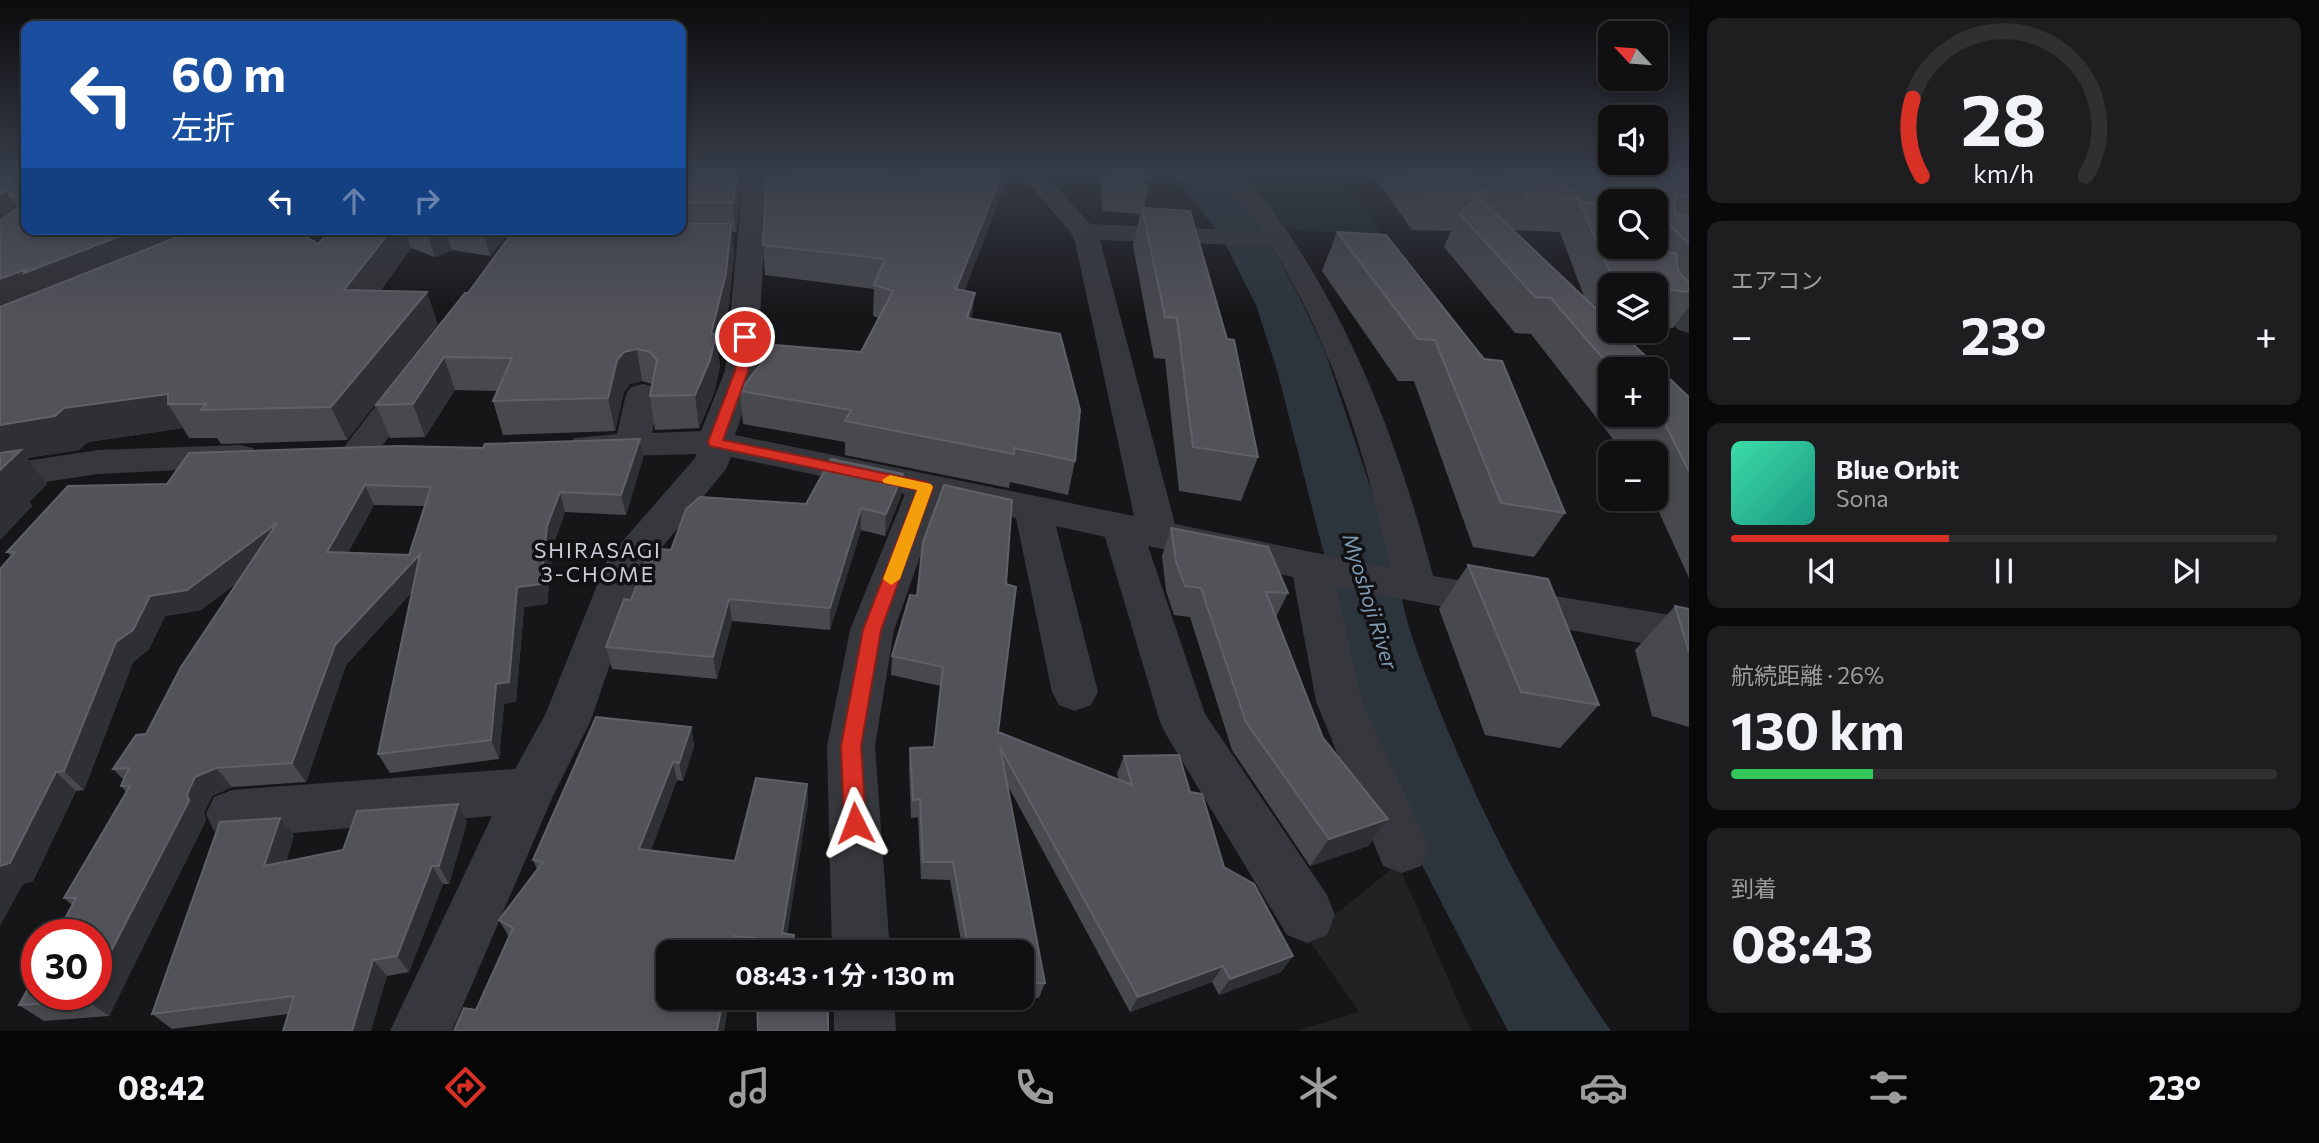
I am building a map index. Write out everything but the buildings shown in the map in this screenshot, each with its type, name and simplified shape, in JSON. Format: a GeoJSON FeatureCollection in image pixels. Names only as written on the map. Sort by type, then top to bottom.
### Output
{"type":"FeatureCollection","features":[{"type":"Feature","properties":{"kind":"street"},"geometry":{"type":"LineString","coordinates":[[421,1031],[530,790],[567,720],[622,568],[713,461],[715,442],[741,371],[738,243],[749,219]]}},
{"type":"Feature","properties":{"kind":"street"},"geometry":{"type":"LineString","coordinates":[[1073,219],[1083,231],[1104,300],[1123,397],[1140,530],[1184,722],[1307,915]]}},
{"type":"Feature","properties":{"kind":"street"},"geometry":{"type":"LineString","coordinates":[[1266,219],[1281,239],[1340,349],[1402,526],[1407,586]]}},
{"type":"Feature","properties":{"kind":"street"},"geometry":{"type":"LineString","coordinates":[[1083,231],[1269,239]]}},
{"type":"Feature","properties":{"kind":"street"},"geometry":{"type":"LineString","coordinates":[[1668,301],[1689,324]]}},
{"type":"Feature","properties":{"kind":"street"},"geometry":{"type":"LineString","coordinates":[[401,450],[344,452],[429,357]]}},
{"type":"Feature","properties":{"kind":"street"},"geometry":{"type":"LineString","coordinates":[[632,444],[643,394]]}},
{"type":"Feature","properties":{"kind":"street"},"geometry":{"type":"LineString","coordinates":[[550,446],[715,442],[1407,586],[1689,635]]}},
{"type":"Feature","properties":{"kind":"street"},"geometry":{"type":"LineString","coordinates":[[0,477],[98,461],[274,455]]}},
{"type":"Feature","properties":{"kind":"street"},"geometry":{"type":"LineString","coordinates":[[61,502],[98,461]]}},
{"type":"Feature","properties":{"kind":"street"},"geometry":{"type":"LineString","coordinates":[[861,940],[851,746],[872,630],[926,487]]}},
{"type":"Feature","properties":{"kind":"street"},"geometry":{"type":"LineString","coordinates":[[1033,509],[1074,692]]}},
{"type":"Feature","properties":{"kind":"street"},"geometry":{"type":"LineString","coordinates":[[1318,566],[1339,701],[1402,848]]}},
{"type":"Feature","properties":{"kind":"street"},"geometry":{"type":"LineString","coordinates":[[232,814],[530,790]]}},
{"type":"Feature","properties":{"kind":"street"},"geometry":{"type":"LineString","coordinates":[[864,1010],[865,1031]]}},
{"type":"Feature","properties":{"kind":"shaded area"},"geometry":{"type":"Polygon","coordinates":[[[1279,219],[1373,219],[1379,227],[1379,235],[1294,230],[1279,219]]]}},
{"type":"Feature","properties":{"kind":"shaded area"},"geometry":{"type":"Polygon","coordinates":[[[1398,864],[1471,1031],[1296,1031],[1359,1012],[1307,937],[1398,864]]]}},
{"type":"Feature","properties":{"kind":"water","name":"Myoshoji River"},"geometry":{"type":"Polygon","coordinates":[[[1208,219],[1254,219],[1304,306],[1326,354],[1399,573],[1403,604],[1412,635],[1452,740],[1491,826],[1535,910],[1611,1031],[1508,1031],[1423,867],[1382,773],[1347,666],[1325,558],[1277,370],[1256,305],[1222,237],[1208,219]]]}},
{"type":"Feature","properties":{"kind":"railway"},"geometry":{"type":"LineString","coordinates":[[285,241],[300,235]]}},
{"type":"Feature","properties":{"kind":"slow traffic"},"geometry":{"type":"LineString","coordinates":[[890,480],[926,487],[891,579]]}},
{"type":"Feature","properties":{"kind":"district","name":"SHIRASAGI 3-CHOME"},"geometry":{"type":"Point","coordinates":[598,561]}},
{"type":"Feature","properties":{"kind":"route"},"geometry":{"type":"LineString","coordinates":[[745,337],[741,371],[715,442],[926,487],[872,630],[851,746],[855,823]]}}]}
